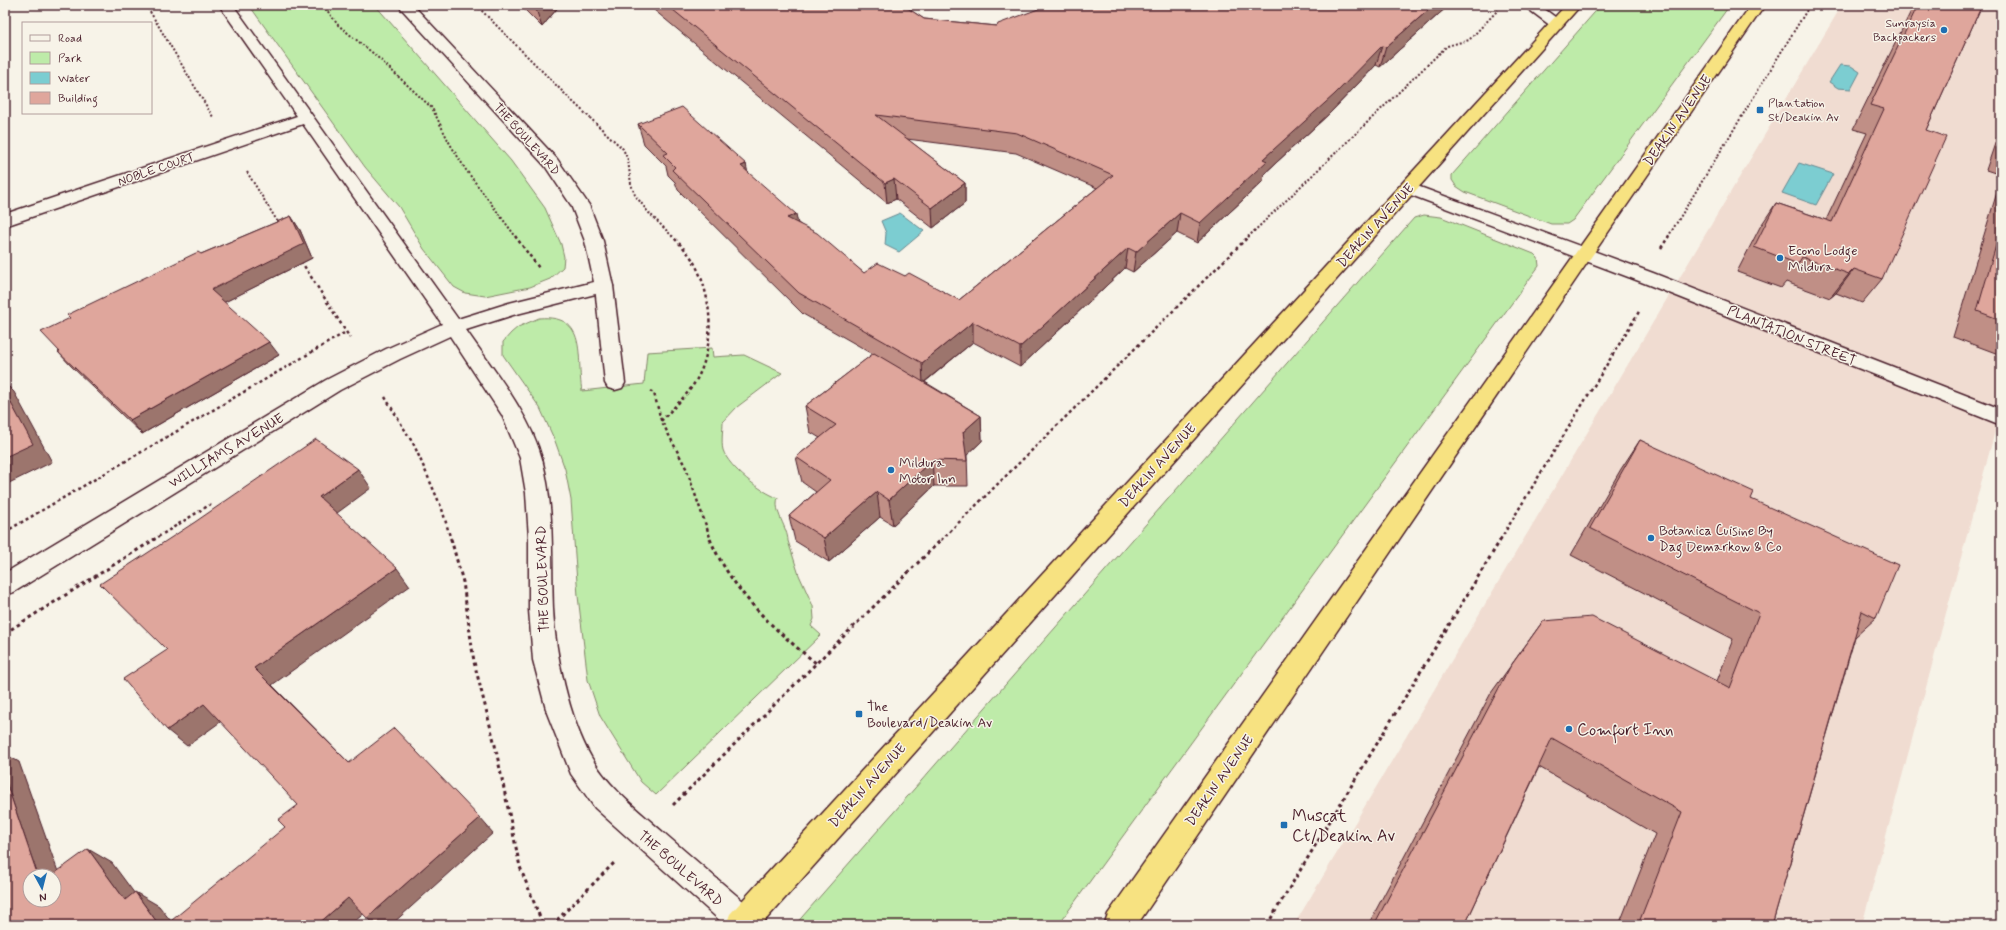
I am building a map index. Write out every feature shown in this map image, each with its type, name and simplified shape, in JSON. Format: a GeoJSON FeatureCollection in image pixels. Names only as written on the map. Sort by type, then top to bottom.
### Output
{"type":"FeatureCollection","features":[{"type":"Feature","properties":{"kind":"highway","name":"DEAKIN AVENUE"},"geometry":{"type":"LineString","coordinates":[[742,923],[1574,5]]}},
{"type":"Feature","properties":{"kind":"highway","name":"DEAKIN AVENUE"},"geometry":{"type":"LineString","coordinates":[[1119,925],[1584,253],[1758,5]]}},
{"type":"Feature","properties":{"kind":"street","name":"THE BOULEVARD"},"geometry":{"type":"LineString","coordinates":[[226,5],[454,328],[512,413],[531,458],[537,493],[541,538],[541,610],[546,660],[560,713],[581,765],[605,799],[742,923]]}},
{"type":"Feature","properties":{"kind":"street","name":"THE BOULEVARD"},"geometry":{"type":"LineString","coordinates":[[405,5],[555,169],[580,205],[594,241],[604,286],[615,383]]}},
{"type":"Feature","properties":{"kind":"street"},"geometry":{"type":"LineString","coordinates":[[1530,5],[1556,24]]}},
{"type":"Feature","properties":{"kind":"street","name":"NOBLE COURT"},"geometry":{"type":"LineString","coordinates":[[5,220],[306,118]]}},
{"type":"Feature","properties":{"kind":"street","name":"PLANTATION STREET"},"geometry":{"type":"LineString","coordinates":[[1408,188],[1584,253],[2001,417]]}},
{"type":"Feature","properties":{"kind":"street"},"geometry":{"type":"LineString","coordinates":[[454,328],[507,310],[604,286]]}},
{"type":"Feature","properties":{"kind":"street","name":"WILLIAMS AVENUE"},"geometry":{"type":"LineString","coordinates":[[5,585],[326,389],[371,365],[454,328]]}},
{"type":"Feature","properties":{"kind":"path"},"geometry":{"type":"LineString","coordinates":[[323,5],[338,26],[374,54],[432,108],[450,144],[466,170],[536,262],[558,297]]}},
{"type":"Feature","properties":{"kind":"path"},"geometry":{"type":"LineString","coordinates":[[476,5],[583,113],[623,149],[630,160],[634,193],[648,213],[665,228],[691,258],[704,283],[708,306],[708,349],[704,364],[697,378],[661,421]]}},
{"type":"Feature","properties":{"kind":"path"},"geometry":{"type":"LineString","coordinates":[[679,800],[1315,171],[1447,46],[1469,40],[1502,5]]}},
{"type":"Feature","properties":{"kind":"path"},"geometry":{"type":"LineString","coordinates":[[1267,925],[1644,303],[1646,277],[1656,255],[1667,240],[1810,5]]}},
{"type":"Feature","properties":{"kind":"path"},"geometry":{"type":"LineString","coordinates":[[5,532],[346,332],[371,365]]}},
{"type":"Feature","properties":{"kind":"path"},"geometry":{"type":"LineString","coordinates":[[615,383],[644,387],[654,393],[661,421],[686,467],[705,526],[716,553],[730,579],[752,607],[776,632],[816,663]]}},
{"type":"Feature","properties":{"kind":"path"},"geometry":{"type":"LineString","coordinates":[[377,399],[384,395],[414,444],[442,509],[463,582],[474,662],[495,745],[520,867],[543,925]]}},
{"type":"Feature","properties":{"kind":"path"},"geometry":{"type":"LineString","coordinates":[[5,634],[215,502]]}},
{"type":"Feature","properties":{"kind":"shaded area"},"geometry":{"type":"Polygon","coordinates":[[[1842,5],[2001,5],[2001,409],[1862,925],[1294,925],[1842,5]]]}},
{"type":"Feature","properties":{"kind":"green space"},"geometry":{"type":"Polygon","coordinates":[[[249,5],[375,5],[511,161],[545,208],[561,244],[564,257],[563,267],[550,279],[530,287],[485,296],[465,293],[454,287],[424,249],[399,207],[365,167],[249,5]]]}},
{"type":"Feature","properties":{"kind":"green space"},"geometry":{"type":"Polygon","coordinates":[[[1601,5],[1730,5],[1573,220],[1567,224],[1551,224],[1465,192],[1456,186],[1452,180],[1452,175],[1601,5]]]}},
{"type":"Feature","properties":{"kind":"green space"},"geometry":{"type":"Polygon","coordinates":[[[1424,215],[1441,217],[1534,254],[1538,258],[1539,266],[1058,925],[795,925],[1414,218],[1424,215]]]}},
{"type":"Feature","properties":{"kind":"green space"},"geometry":{"type":"Polygon","coordinates":[[[539,318],[555,319],[566,323],[573,330],[577,340],[579,352],[582,391],[644,384],[647,352],[712,348],[713,357],[744,355],[782,373],[737,407],[723,422],[722,447],[726,457],[739,472],[755,485],[778,498],[777,508],[786,531],[799,575],[813,606],[814,619],[811,626],[821,635],[656,795],[641,782],[600,716],[588,680],[578,596],[571,500],[565,469],[555,441],[540,408],[503,355],[503,342],[511,333],[518,327],[539,318]]]}},
{"type":"Feature","properties":{"kind":"water"},"geometry":{"type":"Polygon","coordinates":[[[1840,65],[1851,66],[1860,72],[1851,89],[1838,88],[1829,82],[1840,65]]]}},
{"type":"Feature","properties":{"kind":"water"},"geometry":{"type":"Polygon","coordinates":[[[1799,163],[1833,174],[1816,205],[1782,193],[1799,163]]]}},
{"type":"Feature","properties":{"kind":"water"},"geometry":{"type":"Polygon","coordinates":[[[900,213],[924,231],[899,252],[885,245],[886,233],[881,221],[900,213]]]}},
{"type":"Feature","properties":{"kind":"building"},"geometry":{"type":"Polygon","coordinates":[[[532,5],[539,5],[536,9],[532,5]]]}},
{"type":"Feature","properties":{"kind":"building"},"geometry":{"type":"Polygon","coordinates":[[[667,5],[903,5],[924,19],[997,26],[998,24],[1049,5],[1434,5],[1386,47],[1382,46],[1335,94],[1263,159],[1267,161],[1200,223],[1180,213],[1136,252],[1128,248],[1020,347],[973,322],[922,363],[799,293],[672,170],[675,167],[663,155],[668,153],[638,124],[682,107],[746,164],[741,166],[796,214],[787,218],[817,233],[864,273],[878,263],[905,276],[909,273],[959,300],[1113,175],[1017,133],[876,115],[965,183],[932,208],[894,179],[885,183],[667,5]]]}},
{"type":"Feature","properties":{"kind":"building"},"geometry":{"type":"Polygon","coordinates":[[[1918,5],[1982,5],[1926,130],[1946,137],[1882,279],[1854,269],[1849,274],[1802,257],[1798,264],[1754,247],[1776,203],[1832,222],[1884,109],[1870,105],[1918,5]]]}},
{"type":"Feature","properties":{"kind":"building"},"geometry":{"type":"Polygon","coordinates":[[[291,216],[304,244],[211,290],[269,342],[130,420],[58,352],[60,352],[41,332],[70,318],[67,315],[198,252],[201,254],[291,216]]]}},
{"type":"Feature","properties":{"kind":"building"},"geometry":{"type":"Polygon","coordinates":[[[2001,228],[2001,320],[1977,311],[2001,228]]]}},
{"type":"Feature","properties":{"kind":"building","name":"Mildura Motor Inn"},"geometry":{"type":"Polygon","coordinates":[[[874,353],[981,416],[963,432],[967,461],[932,460],[889,500],[877,492],[824,538],[789,516],[830,480],[796,457],[836,425],[805,406],[874,353]]]}},
{"type":"Feature","properties":{"kind":"building"},"geometry":{"type":"Polygon","coordinates":[[[5,392],[33,444],[5,457],[5,392]]]}},
{"type":"Feature","properties":{"kind":"building"},"geometry":{"type":"Polygon","coordinates":[[[316,439],[358,469],[319,497],[397,568],[254,668],[349,763],[394,728],[480,818],[367,918],[348,898],[317,925],[166,925],[285,827],[278,820],[298,805],[204,704],[167,730],[123,679],[167,650],[100,584],[195,522],[316,439]]]}},
{"type":"Feature","properties":{"kind":"building"},"geometry":{"type":"Polygon","coordinates":[[[1640,440],[1754,492],[1751,499],[1898,565],[1876,618],[1862,611],[1772,925],[1638,925],[1682,812],[1552,738],[1465,925],[1374,925],[1510,667],[1543,621],[1592,617],[1730,688],[1759,613],[1590,528],[1640,440]]]}},
{"type":"Feature","properties":{"kind":"building"},"geometry":{"type":"Polygon","coordinates":[[[5,779],[35,868],[22,868],[22,908],[62,908],[62,868],[88,849],[125,900],[135,892],[159,925],[5,925],[5,779]]]}},
{"type":"Feature","properties":{"kind":"place","name":"Sunraysia Backpackers"},"geometry":{"type":"Point","coordinates":[1944,30]}},
{"type":"Feature","properties":{"kind":"place","name":"Plantation St/Deakin Av"},"geometry":{"type":"Point","coordinates":[1760,110]}},
{"type":"Feature","properties":{"kind":"place","name":"Econo Lodge Mildura"},"geometry":{"type":"Point","coordinates":[1780,258]}},
{"type":"Feature","properties":{"kind":"place","name":"Mildura Motor Inn"},"geometry":{"type":"Point","coordinates":[891,470]}},
{"type":"Feature","properties":{"kind":"place","name":"Botanica Cuisine By Dag Demarkow & Co"},"geometry":{"type":"Point","coordinates":[1651,538]}},
{"type":"Feature","properties":{"kind":"place","name":"The Boulevard/Deakin Av"},"geometry":{"type":"Point","coordinates":[859,714]}},
{"type":"Feature","properties":{"kind":"place","name":"Comfort Inn"},"geometry":{"type":"Point","coordinates":[1569,729]}},
{"type":"Feature","properties":{"kind":"place","name":"Muscat Ct/Deakin Av"},"geometry":{"type":"Point","coordinates":[1284,825]}}]}
